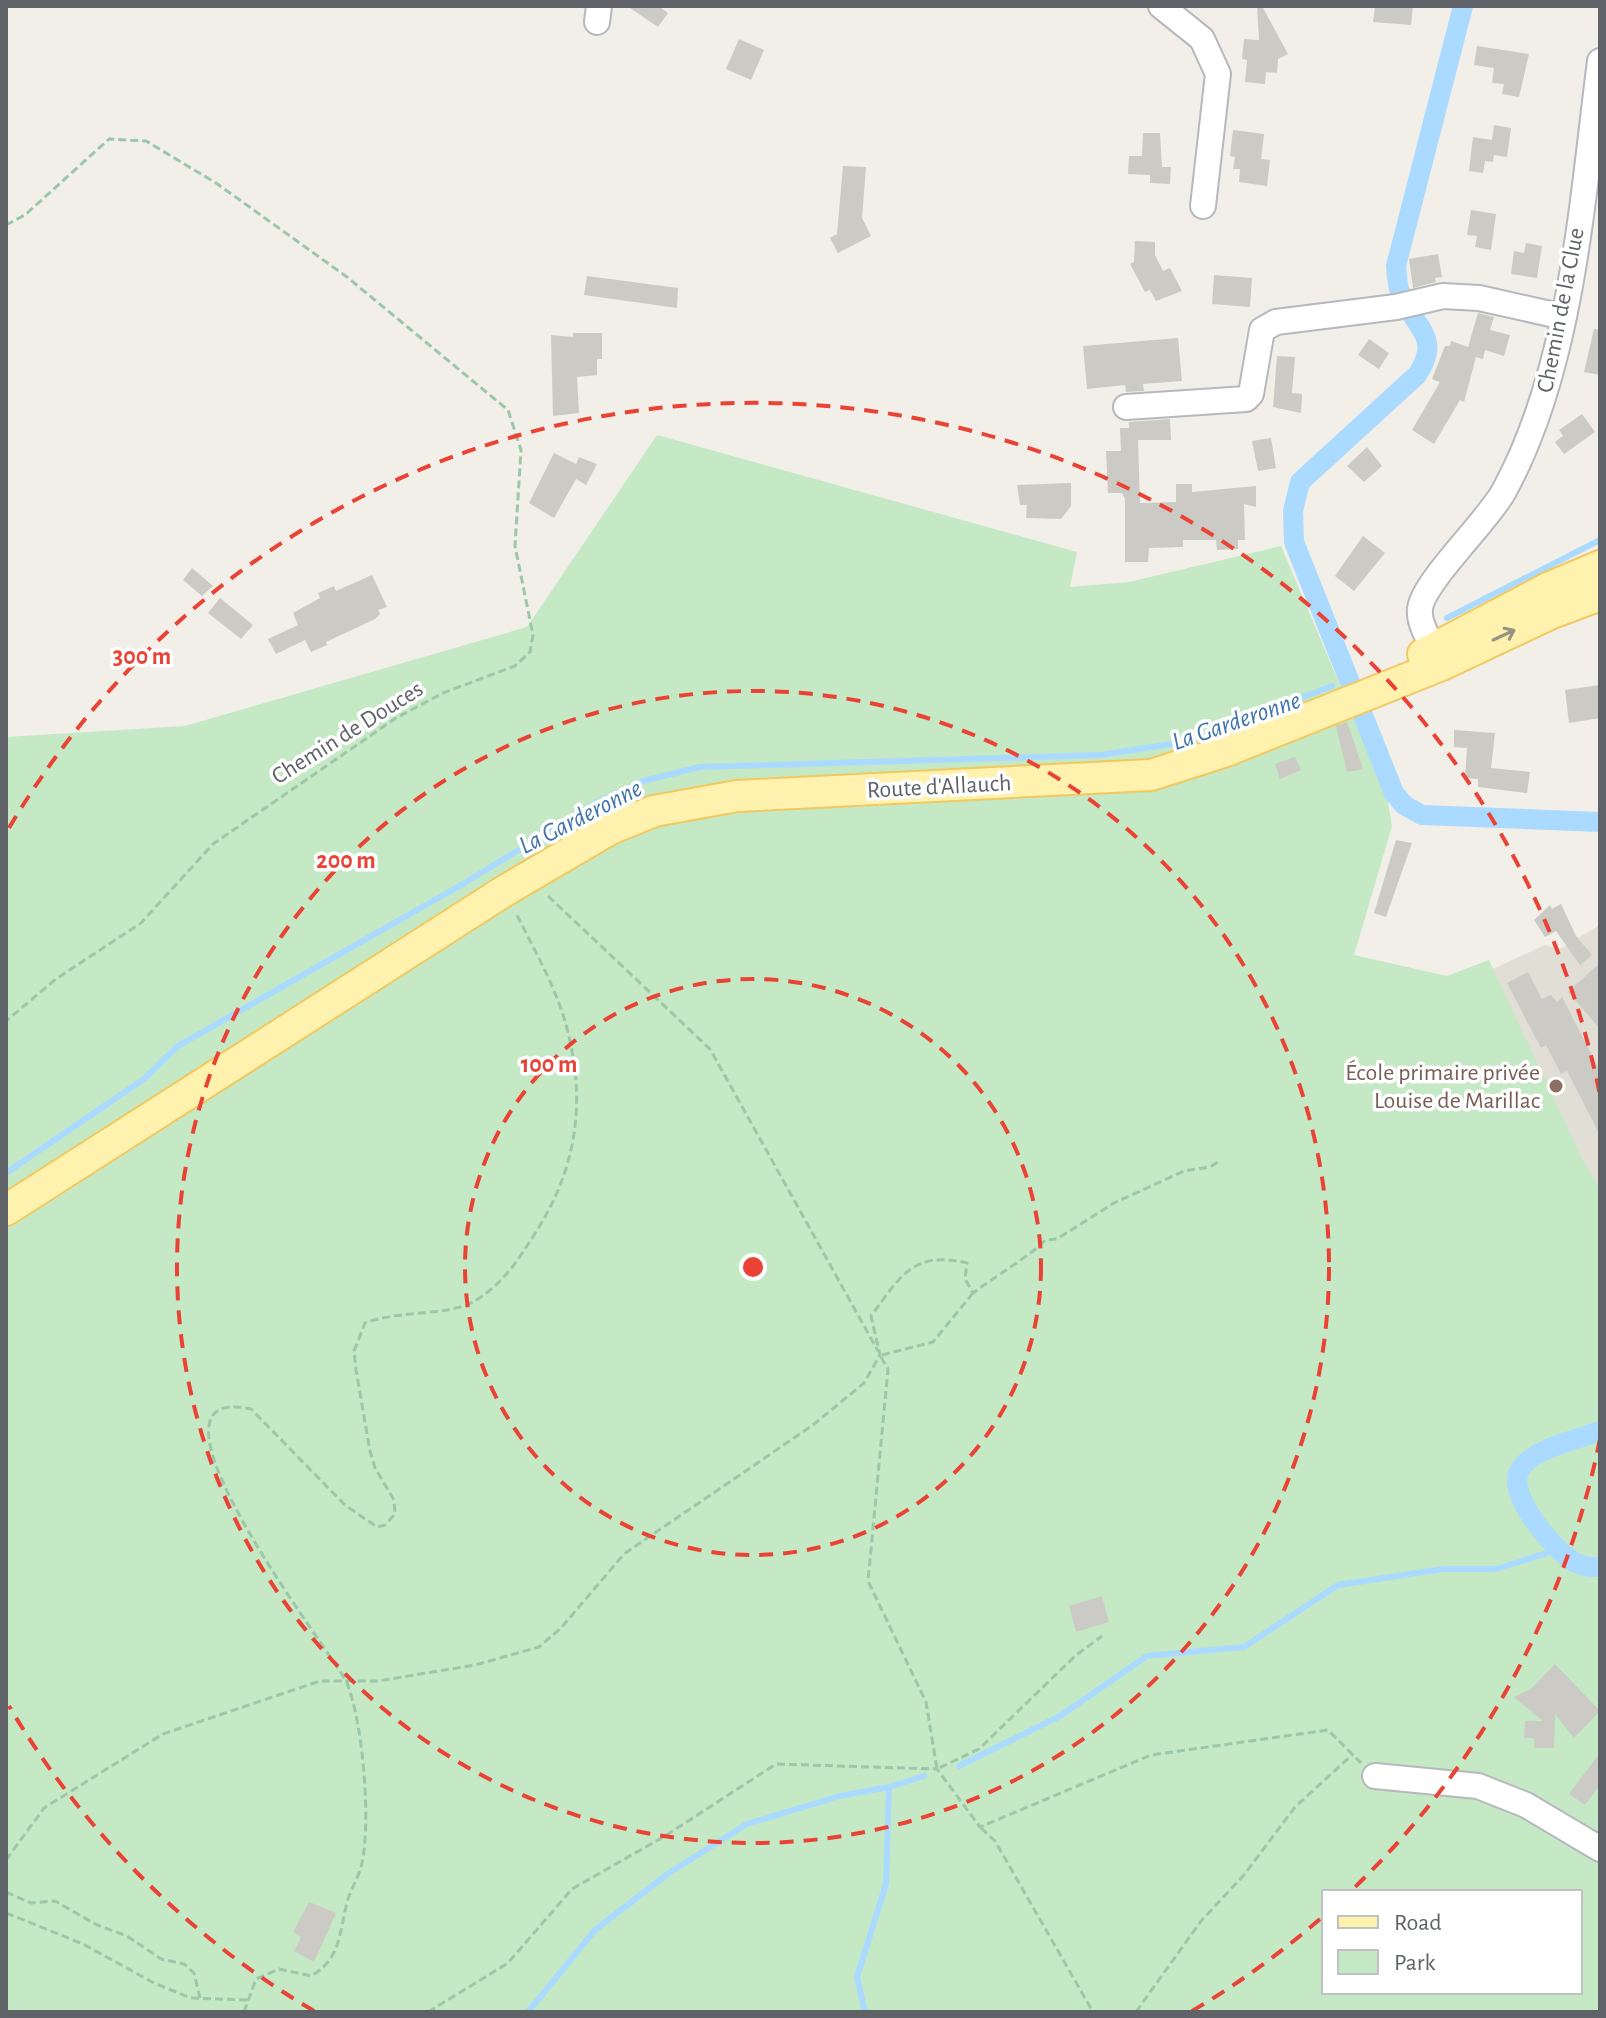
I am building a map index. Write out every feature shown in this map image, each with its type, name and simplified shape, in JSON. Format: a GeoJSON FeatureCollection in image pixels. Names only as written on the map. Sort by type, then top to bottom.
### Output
{"type":"FeatureCollection","features":[{"type":"Feature","properties":{"kind":"main road","name":"Route d'Allauch"},"geometry":{"type":"LineString","coordinates":[[6,1210],[516,884],[610,829],[654,811],[694,801],[1151,775],[1226,751],[1355,698],[1439,655],[1548,588],[1600,566]]}},
{"type":"Feature","properties":{"kind":"main road","name":"Route d'Allauch"},"geometry":{"type":"LineString","coordinates":[[1439,655],[1600,595]]}},
{"type":"Feature","properties":{"kind":"street"},"geometry":{"type":"LineString","coordinates":[[1161,6],[1202,39],[1218,74],[1203,206]]}},
{"type":"Feature","properties":{"kind":"street","name":"Chemin de la Clue"},"geometry":{"type":"LineString","coordinates":[[1439,655],[1423,627],[1420,609],[1427,591],[1480,527],[1504,491],[1545,395],[1564,317],[1600,61]]}},
{"type":"Feature","properties":{"kind":"street"},"geometry":{"type":"LineString","coordinates":[[1126,407],[1246,399],[1251,394],[1262,330],[1276,322],[1443,296],[1479,298],[1564,317]]}},
{"type":"Feature","properties":{"kind":"street"},"geometry":{"type":"LineString","coordinates":[[1375,1776],[1478,1786],[1526,1805],[1600,1849]]}},
{"type":"Feature","properties":{"kind":"path","name":"Chemin de Douces"},"geometry":{"type":"LineString","coordinates":[[6,225],[25,215],[109,139],[146,141],[216,183],[347,277],[508,410],[521,450],[515,546],[533,635],[530,652],[515,666],[443,693],[396,718],[213,844],[141,923],[56,979],[6,1021]]}},
{"type":"Feature","properties":{"kind":"path"},"geometry":{"type":"LineString","coordinates":[[516,884],[710,1049],[888,1369],[868,1581],[926,1702],[937,1769],[980,1827],[995,1841],[1093,2012]]}},
{"type":"Feature","properties":{"kind":"path"},"geometry":{"type":"LineString","coordinates":[[244,2012],[256,1979],[279,1969],[311,1976],[327,1967],[340,1940],[347,1901],[362,1863],[364,1808],[355,1706],[346,1679],[276,1580],[215,1467],[209,1437],[211,1424],[218,1412],[234,1405],[251,1409],[357,1514],[377,1527],[385,1525],[395,1514],[394,1500],[375,1468],[370,1451],[354,1351],[359,1334],[365,1323],[385,1315],[470,1303],[495,1287],[514,1266],[552,1207],[569,1168],[578,1106],[566,1024],[516,884]]}},
{"type":"Feature","properties":{"kind":"path"},"geometry":{"type":"LineString","coordinates":[[880,1355],[933,1342],[973,1293],[1015,1260],[1040,1249],[1045,1240],[1057,1239],[1114,1203],[1184,1171],[1210,1167],[1221,1160]]}},
{"type":"Feature","properties":{"kind":"path"},"geometry":{"type":"LineString","coordinates":[[6,1860],[44,1808],[163,1734],[320,1681],[378,1681],[461,1667],[539,1647],[561,1628],[624,1554],[813,1425],[864,1383],[880,1355],[871,1316],[914,1266],[941,1257],[967,1263],[965,1279],[973,1293]]}},
{"type":"Feature","properties":{"kind":"path"},"geometry":{"type":"LineString","coordinates":[[428,2012],[508,1963],[572,1889],[665,1836],[776,1764],[937,1769],[979,1749],[1075,1656],[1102,1636]]}},
{"type":"Feature","properties":{"kind":"path"},"geometry":{"type":"LineString","coordinates":[[980,1827],[1151,1755],[1328,1730],[1375,1776]]}},
{"type":"Feature","properties":{"kind":"path"},"geometry":{"type":"LineString","coordinates":[[1136,2012],[1201,1921],[1244,1875],[1295,1807],[1353,1754]]}},
{"type":"Feature","properties":{"kind":"path"},"geometry":{"type":"LineString","coordinates":[[6,1892],[31,1903],[55,1901],[97,1925],[127,1936],[161,1959],[184,1964],[194,1973],[200,1998]]}},
{"type":"Feature","properties":{"kind":"path"},"geometry":{"type":"LineString","coordinates":[[6,1913],[83,1944],[154,1983],[200,1998],[247,2000]]}},
{"type":"Feature","properties":{"kind":"shaded area","name":"École primaire privée Louise de Marillac"},"geometry":{"type":"Polygon","coordinates":[[[1600,925],[1600,1254],[1465,982],[1545,945],[1560,949],[1600,925]]]}},
{"type":"Feature","properties":{"kind":"green space"},"geometry":{"type":"Polygon","coordinates":[[[657,435],[1077,552],[1070,587],[1129,582],[1281,546],[1387,796],[1392,826],[1354,955],[1447,976],[1489,960],[1583,1161],[1600,1189],[1600,2012],[6,2012],[6,737],[185,726],[527,627],[657,435]]]}},
{"type":"Feature","properties":{"kind":"building"},"geometry":{"type":"Polygon","coordinates":[[[627,6],[658,6],[668,13],[658,27],[627,6]]]}},
{"type":"Feature","properties":{"kind":"building"},"geometry":{"type":"Polygon","coordinates":[[[1257,6],[1262,6],[1288,54],[1278,59],[1277,73],[1266,72],[1265,84],[1245,82],[1247,60],[1242,59],[1244,39],[1259,40],[1257,6]]]}},
{"type":"Feature","properties":{"kind":"building"},"geometry":{"type":"Polygon","coordinates":[[[1375,6],[1413,6],[1411,25],[1373,22],[1375,6]]]}},
{"type":"Feature","properties":{"kind":"building"},"geometry":{"type":"Polygon","coordinates":[[[739,39],[764,50],[751,80],[726,69],[739,39]]]}},
{"type":"Feature","properties":{"kind":"building"},"geometry":{"type":"Polygon","coordinates":[[[1477,46],[1529,54],[1519,97],[1502,94],[1504,84],[1492,83],[1494,68],[1474,65],[1477,46]]]}},
{"type":"Feature","properties":{"kind":"building"},"geometry":{"type":"Polygon","coordinates":[[[1494,125],[1511,128],[1507,157],[1494,155],[1493,162],[1485,161],[1483,173],[1469,171],[1473,137],[1492,140],[1494,125]]]}},
{"type":"Feature","properties":{"kind":"building"},"geometry":{"type":"Polygon","coordinates":[[[1233,130],[1264,134],[1261,159],[1270,160],[1267,186],[1239,182],[1240,169],[1233,169],[1235,157],[1230,156],[1233,130]]]}},
{"type":"Feature","properties":{"kind":"building"},"geometry":{"type":"Polygon","coordinates":[[[1143,133],[1160,133],[1162,167],[1171,167],[1170,184],[1150,183],[1150,175],[1128,174],[1129,156],[1142,156],[1143,133]]]}},
{"type":"Feature","properties":{"kind":"building"},"geometry":{"type":"Polygon","coordinates":[[[843,166],[866,167],[862,218],[871,236],[838,253],[830,238],[837,234],[843,166]]]}},
{"type":"Feature","properties":{"kind":"building"},"geometry":{"type":"Polygon","coordinates":[[[1471,210],[1496,214],[1491,250],[1475,247],[1477,236],[1467,235],[1471,210]]]}},
{"type":"Feature","properties":{"kind":"building"},"geometry":{"type":"Polygon","coordinates":[[[1135,241],[1155,242],[1155,255],[1163,271],[1170,268],[1182,291],[1156,301],[1150,290],[1145,292],[1130,264],[1134,262],[1135,241]]]}},
{"type":"Feature","properties":{"kind":"building"},"geometry":{"type":"Polygon","coordinates":[[[1526,243],[1542,246],[1537,278],[1511,274],[1514,251],[1524,253],[1526,243]]]}},
{"type":"Feature","properties":{"kind":"building"},"geometry":{"type":"Polygon","coordinates":[[[1438,254],[1442,277],[1435,278],[1436,282],[1413,288],[1409,259],[1438,254]]]}},
{"type":"Feature","properties":{"kind":"building"},"geometry":{"type":"Polygon","coordinates":[[[1214,275],[1252,278],[1250,307],[1212,304],[1214,275]]]}},
{"type":"Feature","properties":{"kind":"building"},"geometry":{"type":"Polygon","coordinates":[[[587,276],[678,288],[677,308],[584,295],[587,276]]]}},
{"type":"Feature","properties":{"kind":"building"},"geometry":{"type":"Polygon","coordinates":[[[1478,313],[1494,317],[1490,330],[1510,335],[1504,356],[1485,350],[1483,359],[1476,357],[1464,402],[1460,400],[1434,444],[1412,430],[1440,382],[1432,379],[1445,346],[1450,346],[1451,341],[1468,347],[1478,313]]]}},
{"type":"Feature","properties":{"kind":"building"},"geometry":{"type":"Polygon","coordinates":[[[1594,329],[1600,330],[1600,375],[1584,372],[1594,329]]]}},
{"type":"Feature","properties":{"kind":"building"},"geometry":{"type":"Polygon","coordinates":[[[573,333],[602,333],[602,359],[597,359],[597,375],[577,377],[579,413],[553,416],[551,335],[573,337],[573,333]]]}},
{"type":"Feature","properties":{"kind":"building"},"geometry":{"type":"Polygon","coordinates":[[[1178,338],[1182,381],[1143,384],[1144,391],[1126,392],[1125,385],[1087,389],[1083,346],[1178,338]]]}},
{"type":"Feature","properties":{"kind":"building"},"geometry":{"type":"Polygon","coordinates":[[[1369,339],[1389,353],[1379,369],[1358,355],[1369,339]]]}},
{"type":"Feature","properties":{"kind":"building"},"geometry":{"type":"Polygon","coordinates":[[[1277,356],[1295,357],[1292,393],[1302,394],[1301,413],[1273,407],[1277,356]]]}},
{"type":"Feature","properties":{"kind":"building"},"geometry":{"type":"Polygon","coordinates":[[[1582,414],[1595,432],[1564,454],[1555,442],[1563,436],[1559,430],[1582,414]]]}},
{"type":"Feature","properties":{"kind":"building"},"geometry":{"type":"Polygon","coordinates":[[[1170,419],[1171,440],[1138,440],[1140,503],[1176,502],[1176,484],[1192,484],[1192,492],[1256,486],[1256,507],[1244,504],[1245,540],[1238,540],[1238,549],[1217,550],[1216,540],[1183,540],[1183,547],[1149,548],[1148,562],[1125,562],[1125,499],[1122,493],[1108,493],[1106,451],[1121,451],[1120,428],[1129,428],[1129,422],[1170,419]]]}},
{"type":"Feature","properties":{"kind":"building"},"geometry":{"type":"Polygon","coordinates":[[[1271,438],[1276,468],[1258,471],[1252,441],[1271,438]]]}},
{"type":"Feature","properties":{"kind":"building"},"geometry":{"type":"Polygon","coordinates":[[[1367,447],[1382,466],[1364,482],[1347,466],[1367,447]]]}},
{"type":"Feature","properties":{"kind":"building"},"geometry":{"type":"Polygon","coordinates":[[[554,453],[576,464],[579,457],[597,464],[586,485],[576,479],[554,518],[529,503],[554,453]]]}},
{"type":"Feature","properties":{"kind":"building"},"geometry":{"type":"Polygon","coordinates":[[[1071,483],[1071,506],[1061,519],[1026,518],[1027,505],[1020,505],[1017,485],[1071,483]]]}},
{"type":"Feature","properties":{"kind":"building"},"geometry":{"type":"Polygon","coordinates":[[[1363,536],[1385,553],[1354,591],[1335,576],[1363,536]]]}},
{"type":"Feature","properties":{"kind":"building"},"geometry":{"type":"Polygon","coordinates":[[[192,568],[213,586],[202,596],[183,580],[192,568]]]}},
{"type":"Feature","properties":{"kind":"building"},"geometry":{"type":"Polygon","coordinates":[[[372,575],[387,607],[378,610],[380,614],[375,619],[311,652],[305,640],[276,654],[268,639],[298,625],[293,613],[320,598],[318,593],[334,586],[336,591],[372,575]]]}},
{"type":"Feature","properties":{"kind":"building"},"geometry":{"type":"Polygon","coordinates":[[[220,598],[253,625],[241,639],[208,613],[220,598]]]}},
{"type":"Feature","properties":{"kind":"building"},"geometry":{"type":"Polygon","coordinates":[[[1600,685],[1600,718],[1569,723],[1565,690],[1600,685]]]}},
{"type":"Feature","properties":{"kind":"building"},"geometry":{"type":"Polygon","coordinates":[[[1347,722],[1363,769],[1347,772],[1336,726],[1347,722]]]}},
{"type":"Feature","properties":{"kind":"building"},"geometry":{"type":"Polygon","coordinates":[[[1454,730],[1495,733],[1491,768],[1530,772],[1527,793],[1478,787],[1478,779],[1465,778],[1467,748],[1454,747],[1454,730]]]}},
{"type":"Feature","properties":{"kind":"building"},"geometry":{"type":"Polygon","coordinates":[[[1295,757],[1301,770],[1280,779],[1275,764],[1295,757]]]}},
{"type":"Feature","properties":{"kind":"building"},"geometry":{"type":"Polygon","coordinates":[[[1396,840],[1412,843],[1386,917],[1374,913],[1396,840]]]}},
{"type":"Feature","properties":{"kind":"building"},"geometry":{"type":"Polygon","coordinates":[[[1561,904],[1576,936],[1592,955],[1580,965],[1556,931],[1545,937],[1534,920],[1550,905],[1552,909],[1561,904]]]}},
{"type":"Feature","properties":{"kind":"building"},"geometry":{"type":"Polygon","coordinates":[[[1600,963],[1600,1029],[1568,992],[1600,963]]]}},
{"type":"Feature","properties":{"kind":"building"},"geometry":{"type":"Polygon","coordinates":[[[1528,972],[1542,999],[1551,995],[1557,1002],[1562,997],[1600,1071],[1600,1135],[1567,1071],[1561,1074],[1546,1045],[1541,1048],[1507,983],[1528,972]]]}},
{"type":"Feature","properties":{"kind":"building"},"geometry":{"type":"Polygon","coordinates":[[[1102,1596],[1109,1622],[1076,1632],[1069,1606],[1102,1596]]]}},
{"type":"Feature","properties":{"kind":"building"},"geometry":{"type":"Polygon","coordinates":[[[1555,1664],[1600,1711],[1574,1738],[1555,1714],[1554,1748],[1534,1748],[1534,1738],[1524,1738],[1525,1721],[1543,1721],[1514,1697],[1531,1689],[1555,1664]]]}},
{"type":"Feature","properties":{"kind":"building"},"geometry":{"type":"Polygon","coordinates":[[[1600,1753],[1600,1785],[1585,1805],[1569,1794],[1600,1753]]]}},
{"type":"Feature","properties":{"kind":"building"},"geometry":{"type":"Polygon","coordinates":[[[309,1902],[336,1913],[314,1962],[294,1951],[301,1937],[293,1932],[309,1902]]]}},
{"type":"Feature","properties":{"kind":"waterway"},"geometry":{"type":"LineString","coordinates":[[1463,6],[1396,266],[1400,292],[1426,340],[1424,361],[1417,375],[1300,482],[1293,511],[1294,542],[1394,793],[1404,805],[1422,815],[1600,822]]}},
{"type":"Feature","properties":{"kind":"waterway","name":"La Garderonne"},"geometry":{"type":"LineString","coordinates":[[1447,618],[1600,540]]}},
{"type":"Feature","properties":{"kind":"waterway","name":"La Garderonne"},"geometry":{"type":"LineString","coordinates":[[6,1173],[144,1079],[178,1046],[463,884],[594,804],[643,781],[700,767],[1101,755],[1190,741],[1332,686]]}},
{"type":"Feature","properties":{"kind":"waterway"},"geometry":{"type":"LineString","coordinates":[[1600,1431],[1537,1455],[1521,1468],[1517,1479],[1525,1506],[1556,1547],[1576,1563],[1600,1567]]}},
{"type":"Feature","properties":{"kind":"waterway"},"geometry":{"type":"LineString","coordinates":[[959,1766],[1060,1716],[1147,1656],[1244,1647],[1338,1585],[1443,1569],[1496,1569],[1560,1549]]}},
{"type":"Feature","properties":{"kind":"waterway"},"geometry":{"type":"LineString","coordinates":[[865,2012],[857,1977],[886,1884],[889,1787],[924,1776]]}},
{"type":"Feature","properties":{"kind":"waterway"},"geometry":{"type":"LineString","coordinates":[[528,2012],[595,1930],[669,1873],[747,1824],[840,1796],[889,1787]]}},
{"type":"Feature","properties":{"kind":"place","name":"École primaire privée Louise de Marillac"},"geometry":{"type":"Point","coordinates":[1556,1086]}}]}
